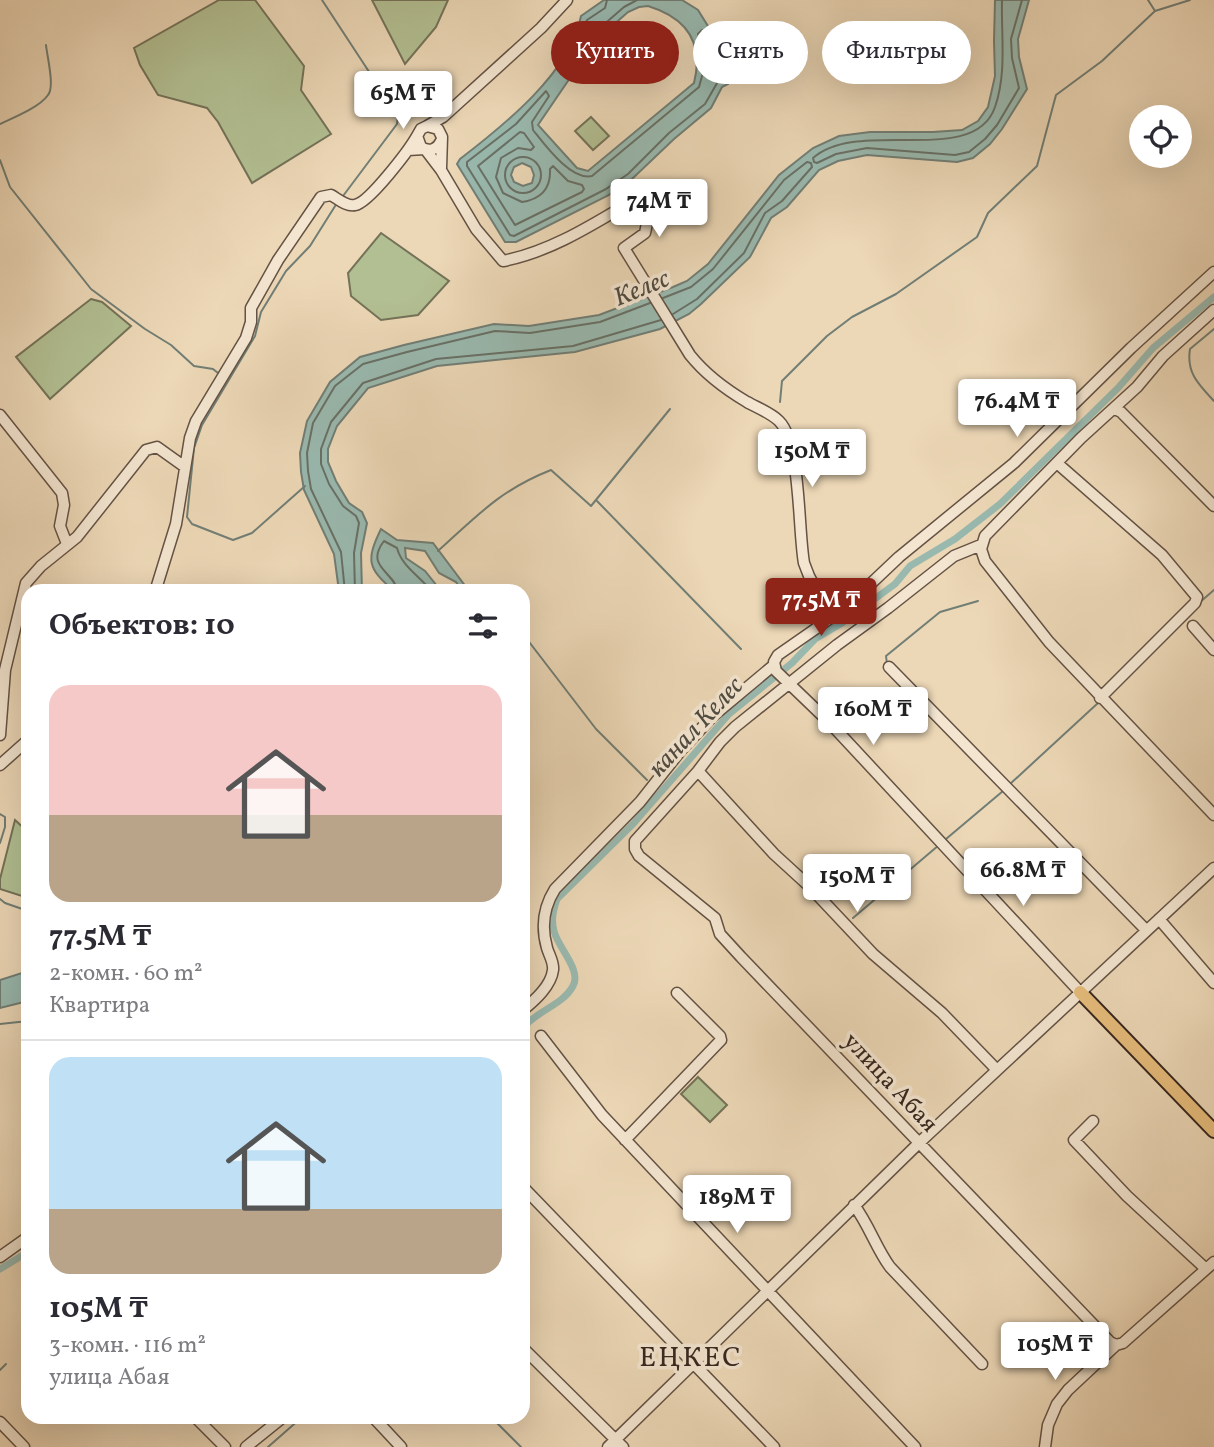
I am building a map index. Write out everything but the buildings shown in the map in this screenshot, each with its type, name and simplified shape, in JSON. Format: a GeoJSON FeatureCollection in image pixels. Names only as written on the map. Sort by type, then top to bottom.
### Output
{"type":"FeatureCollection","features":[{"type":"Feature","properties":{"kind":"main road"},"geometry":{"type":"LineString","coordinates":[[1080,992],[1214,1131]]}},
{"type":"Feature","properties":{"kind":"street"},"geometry":{"type":"LineString","coordinates":[[157,584],[176,524],[190,438],[196,421],[246,338],[251,322],[251,309],[278,260],[321,197],[331,195],[347,205],[356,205],[366,200],[408,150],[421,129],[443,117],[541,28],[567,0]]}},
{"type":"Feature","properties":{"kind":"street"},"geometry":{"type":"LineString","coordinates":[[441,170],[443,117]]}},
{"type":"Feature","properties":{"kind":"street"},"geometry":{"type":"LineString","coordinates":[[428,126],[439,130],[442,139]]}},
{"type":"Feature","properties":{"kind":"street"},"geometry":{"type":"LineString","coordinates":[[417,136],[419,144],[441,170],[477,229],[503,261],[531,254],[646,194],[651,204],[645,233],[624,248],[680,339],[704,372],[775,418],[786,432],[796,478],[804,563],[828,609],[826,621]]}},
{"type":"Feature","properties":{"kind":"street"},"geometry":{"type":"LineString","coordinates":[[408,150],[433,150],[442,139]]}},
{"type":"Feature","properties":{"kind":"street"},"geometry":{"type":"LineString","coordinates":[[1080,992],[829,722],[786,682],[775,668],[775,659],[782,650],[843,610],[899,557],[1005,471],[1131,348],[1214,272]]}},
{"type":"Feature","properties":{"kind":"street"},"geometry":{"type":"LineString","coordinates":[[1214,310],[1163,356],[1115,409],[1107,413],[985,536],[981,545],[983,559],[1013,600],[1102,700],[1214,816]]}},
{"type":"Feature","properties":{"kind":"street"},"geometry":{"type":"LineString","coordinates":[[1115,409],[1214,506]]}},
{"type":"Feature","properties":{"kind":"street"},"geometry":{"type":"LineString","coordinates":[[0,415],[62,493],[64,505],[60,526],[67,544]]}},
{"type":"Feature","properties":{"kind":"street"},"geometry":{"type":"LineString","coordinates":[[26,584],[41,566],[77,537],[146,450],[157,447],[185,467]]}},
{"type":"Feature","properties":{"kind":"street"},"geometry":{"type":"LineString","coordinates":[[1058,464],[1161,555],[1198,597],[1102,700]]}},
{"type":"Feature","properties":{"kind":"street"},"geometry":{"type":"LineString","coordinates":[[981,545],[945,562],[786,682],[727,734],[700,765],[698,771],[780,861],[809,886],[873,954],[942,1013],[997,1070]]}},
{"type":"Feature","properties":{"kind":"street"},"geometry":{"type":"LineString","coordinates":[[0,735],[5,670],[21,604]]}},
{"type":"Feature","properties":{"kind":"street"},"geometry":{"type":"LineString","coordinates":[[1193,626],[1214,650]]}},
{"type":"Feature","properties":{"kind":"street"},"geometry":{"type":"LineString","coordinates":[[889,667],[1146,930]]}},
{"type":"Feature","properties":{"kind":"street"},"geometry":{"type":"LineString","coordinates":[[530,1003],[544,989],[552,974],[553,963],[547,948],[543,923],[548,902],[555,889],[640,802],[682,749],[713,716],[775,668]]}},
{"type":"Feature","properties":{"kind":"street"},"geometry":{"type":"LineString","coordinates":[[0,765],[21,746]]}},
{"type":"Feature","properties":{"kind":"street","name":"улица Абая"},"geometry":{"type":"LineString","coordinates":[[698,771],[635,841],[635,851],[715,918],[718,930],[734,949],[1110,1342],[1116,1345]]}},
{"type":"Feature","properties":{"kind":"street"},"geometry":{"type":"LineString","coordinates":[[530,1355],[616,1445],[693,1363],[854,1205],[1214,868]]}},
{"type":"Feature","properties":{"kind":"street"},"geometry":{"type":"LineString","coordinates":[[1159,919],[1214,983]]}},
{"type":"Feature","properties":{"kind":"street"},"geometry":{"type":"LineString","coordinates":[[625,1140],[721,1040],[677,993]]}},
{"type":"Feature","properties":{"kind":"street"},"geometry":{"type":"LineString","coordinates":[[541,1036],[625,1140],[915,1447]]}},
{"type":"Feature","properties":{"kind":"street"},"geometry":{"type":"LineString","coordinates":[[1045,1447],[1048,1425],[1057,1404],[1068,1390],[1116,1345],[1124,1343],[1210,1266],[1127,1196],[1074,1140],[1093,1121]]}},
{"type":"Feature","properties":{"kind":"street"},"geometry":{"type":"LineString","coordinates":[[530,1194],[774,1447]]}},
{"type":"Feature","properties":{"kind":"street"},"geometry":{"type":"LineString","coordinates":[[854,1205],[867,1223],[890,1267],[982,1364]]}},
{"type":"Feature","properties":{"kind":"street"},"geometry":{"type":"LineString","coordinates":[[0,1257],[21,1242]]}},
{"type":"Feature","properties":{"kind":"street"},"geometry":{"type":"LineString","coordinates":[[0,1422],[24,1447]]}},
{"type":"Feature","properties":{"kind":"street"},"geometry":{"type":"LineString","coordinates":[[202,1424],[225,1447]]}},
{"type":"Feature","properties":{"kind":"street"},"geometry":{"type":"LineString","coordinates":[[246,1447],[275,1424]]}},
{"type":"Feature","properties":{"kind":"street"},"geometry":{"type":"LineString","coordinates":[[380,1424],[401,1447]]}},
{"type":"Feature","properties":{"kind":"green space"},"geometry":{"type":"Polygon","coordinates":[[[219,0],[255,0],[304,66],[301,90],[331,134],[252,183],[218,122],[207,108],[158,95],[140,65],[134,48],[219,0]]]}},
{"type":"Feature","properties":{"kind":"green space"},"geometry":{"type":"Polygon","coordinates":[[[372,0],[448,0],[436,27],[405,64],[372,0]]]}},
{"type":"Feature","properties":{"kind":"green space"},"geometry":{"type":"Polygon","coordinates":[[[591,117],[609,136],[593,150],[575,131],[591,117]]]}},
{"type":"Feature","properties":{"kind":"green space"},"geometry":{"type":"Polygon","coordinates":[[[381,233],[449,281],[418,315],[381,320],[351,296],[348,273],[381,233]]]}},
{"type":"Feature","properties":{"kind":"green space"},"geometry":{"type":"Polygon","coordinates":[[[91,299],[102,302],[131,326],[50,399],[16,357],[91,299]]]}},
{"type":"Feature","properties":{"kind":"green space"},"geometry":{"type":"Polygon","coordinates":[[[15,820],[21,826],[21,896],[0,889],[0,879],[15,820]]]}},
{"type":"Feature","properties":{"kind":"green space"},"geometry":{"type":"Polygon","coordinates":[[[698,1077],[727,1105],[710,1122],[681,1094],[698,1077]]]}},
{"type":"Feature","properties":{"kind":"water"},"geometry":{"type":"Polygon","coordinates":[[[604,0],[682,0],[698,10],[705,21],[693,21],[693,42],[679,21],[648,6],[628,12],[618,21],[580,21],[581,16],[604,0]]]}},
{"type":"Feature","properties":{"kind":"water","name":"Келес"},"geometry":{"type":"Polygon","coordinates":[[[995,0],[1029,0],[1018,39],[1019,57],[1027,89],[1002,129],[990,144],[973,158],[957,162],[867,155],[838,161],[819,170],[787,207],[771,218],[750,257],[689,314],[660,329],[575,352],[437,366],[368,388],[337,426],[328,449],[328,462],[336,481],[349,503],[362,512],[367,523],[361,553],[362,584],[338,584],[334,554],[304,490],[300,453],[307,421],[330,382],[360,357],[494,324],[529,326],[599,315],[687,281],[708,264],[779,175],[813,148],[839,136],[870,132],[962,130],[978,121],[988,107],[995,76],[995,0]]]}},
{"type":"Feature","properties":{"kind":"water"},"geometry":{"type":"Polygon","coordinates":[[[550,77],[551,84],[566,84],[538,125],[577,168],[588,171],[693,84],[728,84],[722,87],[711,108],[632,179],[609,195],[516,242],[505,242],[457,164],[515,114],[550,77]],[[522,163],[514,167],[511,175],[514,182],[523,186],[532,183],[534,175],[531,167],[522,163]]]}},
{"type":"Feature","properties":{"kind":"water"},"geometry":{"type":"Polygon","coordinates":[[[381,529],[397,540],[433,543],[464,584],[457,584],[439,573],[425,551],[405,548],[406,558],[425,571],[435,584],[387,584],[374,569],[371,556],[381,529]]]}},
{"type":"Feature","properties":{"kind":"water"},"geometry":{"type":"Polygon","coordinates":[[[21,973],[21,1003],[0,1008],[0,980],[21,973]]]}},
{"type":"Feature","properties":{"kind":"waterway"},"geometry":{"type":"LineString","coordinates":[[322,0],[398,116],[397,124],[343,196]]}},
{"type":"Feature","properties":{"kind":"waterway"},"geometry":{"type":"LineString","coordinates":[[1148,0],[1155,11],[1190,0]]}},
{"type":"Feature","properties":{"kind":"waterway"},"geometry":{"type":"LineString","coordinates":[[780,402],[782,381],[827,336],[852,317],[896,294],[977,237],[988,213],[1037,166],[1056,95],[1102,61],[1155,11]]}},
{"type":"Feature","properties":{"kind":"waterway"},"geometry":{"type":"LineString","coordinates":[[0,124],[33,108],[48,95],[51,79],[46,45]]}},
{"type":"Feature","properties":{"kind":"waterway"},"geometry":{"type":"LineString","coordinates":[[0,160],[10,187],[91,289],[171,345],[194,366],[213,369],[218,373]]}},
{"type":"Feature","properties":{"kind":"waterway"},"geometry":{"type":"LineString","coordinates":[[305,486],[252,533],[233,540],[192,524],[187,517],[194,448],[202,425],[255,336],[261,312],[286,271],[310,246],[337,203]]}},
{"type":"Feature","properties":{"kind":"waterway","name":"канал Келес"},"geometry":{"type":"LineString","coordinates":[[530,1021],[569,993],[575,980],[572,966],[554,931],[553,915],[557,899],[633,824],[729,714],[792,663],[815,639],[842,623],[895,584],[910,566],[955,539],[1000,504],[1118,388],[1153,348],[1214,297]]}},
{"type":"Feature","properties":{"kind":"waterway"},"geometry":{"type":"LineString","coordinates":[[1214,329],[1190,349],[1189,357],[1195,378],[1214,401]]}},
{"type":"Feature","properties":{"kind":"waterway"},"geometry":{"type":"LineString","coordinates":[[438,551],[503,495],[551,470],[591,506],[670,409]]}},
{"type":"Feature","properties":{"kind":"waterway"},"geometry":{"type":"LineString","coordinates":[[597,501],[741,649]]}},
{"type":"Feature","properties":{"kind":"waterway"},"geometry":{"type":"LineString","coordinates":[[1199,603],[1214,590]]}},
{"type":"Feature","properties":{"kind":"waterway"},"geometry":{"type":"LineString","coordinates":[[887,664],[886,656],[940,612],[978,601]]}},
{"type":"Feature","properties":{"kind":"waterway"},"geometry":{"type":"LineString","coordinates":[[530,643],[596,729],[647,780]]}},
{"type":"Feature","properties":{"kind":"waterway"},"geometry":{"type":"LineString","coordinates":[[1009,785],[1098,703]]}},
{"type":"Feature","properties":{"kind":"waterway"},"geometry":{"type":"LineString","coordinates":[[946,839],[1003,791]]}},
{"type":"Feature","properties":{"kind":"waterway"},"geometry":{"type":"LineString","coordinates":[[0,814],[5,817],[0,843]]}},
{"type":"Feature","properties":{"kind":"waterway"},"geometry":{"type":"LineString","coordinates":[[853,918],[939,845]]}},
{"type":"Feature","properties":{"kind":"waterway"},"geometry":{"type":"LineString","coordinates":[[0,899],[21,909]]}},
{"type":"Feature","properties":{"kind":"waterway"},"geometry":{"type":"LineString","coordinates":[[0,1024],[21,1022]]}},
{"type":"Feature","properties":{"kind":"waterway","name":"канал Келес"},"geometry":{"type":"LineString","coordinates":[[0,1269],[21,1256]]}},
{"type":"Feature","properties":{"kind":"waterway"},"geometry":{"type":"LineString","coordinates":[[0,1370],[6,1364]]}},
{"type":"Feature","properties":{"kind":"waterway"},"geometry":{"type":"LineString","coordinates":[[268,1447],[294,1424]]}},
{"type":"Feature","properties":{"kind":"waterway"},"geometry":{"type":"LineString","coordinates":[[498,1424],[521,1447]]}},
{"type":"Feature","properties":{"kind":"district","name":"ЕҢКЕС"},"geometry":{"type":"Point","coordinates":[691,1356]}}]}
